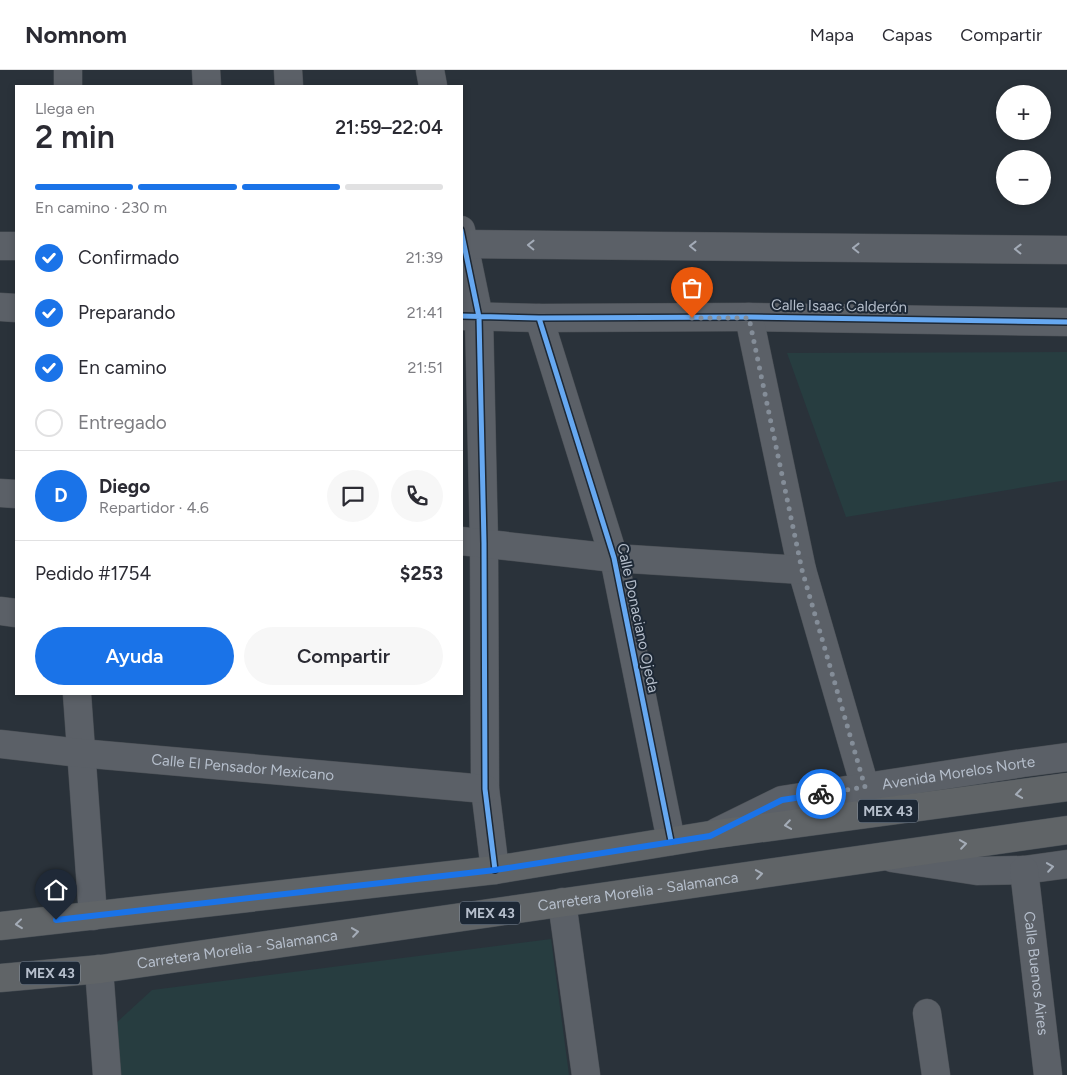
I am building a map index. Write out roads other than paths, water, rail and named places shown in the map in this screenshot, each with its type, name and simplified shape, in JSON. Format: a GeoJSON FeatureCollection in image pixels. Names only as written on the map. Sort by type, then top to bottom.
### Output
{"type":"FeatureCollection","features":[{"type":"Feature","properties":{"kind":"highway","name":"MEX 43"},"geometry":{"type":"LineString","coordinates":[[0,926],[495,870],[671,841],[1067,788]]}},
{"type":"Feature","properties":{"kind":"highway","name":"Carretera Morelia - Salamanca"},"geometry":{"type":"LineString","coordinates":[[0,978],[99,969],[1067,830]]}},
{"type":"Feature","properties":{"kind":"street"},"geometry":{"type":"LineString","coordinates":[[68,70],[68,85]]}},
{"type":"Feature","properties":{"kind":"street"},"geometry":{"type":"LineString","coordinates":[[206,70],[207,85]]}},
{"type":"Feature","properties":{"kind":"street"},"geometry":{"type":"LineString","coordinates":[[288,70],[289,85]]}},
{"type":"Feature","properties":{"kind":"street"},"geometry":{"type":"LineString","coordinates":[[430,70],[433,85]]}},
{"type":"Feature","properties":{"kind":"street"},"geometry":{"type":"LineString","coordinates":[[463,240],[1067,250]]}},
{"type":"Feature","properties":{"kind":"street"},"geometry":{"type":"LineString","coordinates":[[0,246],[15,246]]}},
{"type":"Feature","properties":{"kind":"street"},"geometry":{"type":"LineString","coordinates":[[463,250],[470,316],[472,542],[485,789],[495,870]]}},
{"type":"Feature","properties":{"kind":"street"},"geometry":{"type":"LineString","coordinates":[[0,307],[15,308]]}},
{"type":"Feature","properties":{"kind":"street","name":"Calle Isaac Calderón"},"geometry":{"type":"LineString","coordinates":[[470,316],[1067,322]]}},
{"type":"Feature","properties":{"kind":"street","name":"Calle Donaciano Ojeda"},"geometry":{"type":"LineString","coordinates":[[539,318],[614,558],[671,841]]}},
{"type":"Feature","properties":{"kind":"street"},"geometry":{"type":"LineString","coordinates":[[749,318],[802,570],[865,787]]}},
{"type":"Feature","properties":{"kind":"street"},"geometry":{"type":"LineString","coordinates":[[0,493],[15,494]]}},
{"type":"Feature","properties":{"kind":"street"},"geometry":{"type":"LineString","coordinates":[[472,542],[614,558],[802,570]]}},
{"type":"Feature","properties":{"kind":"street"},"geometry":{"type":"LineString","coordinates":[[0,611],[15,613]]}},
{"type":"Feature","properties":{"kind":"street"},"geometry":{"type":"LineString","coordinates":[[77,695],[93,916]]}},
{"type":"Feature","properties":{"kind":"street","name":"Calle El Pensador Mexicano"},"geometry":{"type":"LineString","coordinates":[[0,744],[80,753],[485,789]]}},
{"type":"Feature","properties":{"kind":"street","name":"Avenida Morelos Norte"},"geometry":{"type":"LineString","coordinates":[[710,836],[782,800],[1067,757]]}},
{"type":"Feature","properties":{"kind":"street"},"geometry":{"type":"LineString","coordinates":[[880,856],[977,871],[1024,870],[1067,864]]}},
{"type":"Feature","properties":{"kind":"street","name":"Calle Buenos Aires"},"geometry":{"type":"LineString","coordinates":[[1024,870],[1048,1075]]}},
{"type":"Feature","properties":{"kind":"street"},"geometry":{"type":"LineString","coordinates":[[562,902],[586,1075]]}},
{"type":"Feature","properties":{"kind":"street"},"geometry":{"type":"LineString","coordinates":[[99,969],[107,1075]]}},
{"type":"Feature","properties":{"kind":"street"},"geometry":{"type":"LineString","coordinates":[[927,1013],[936,1075]]}}]}
